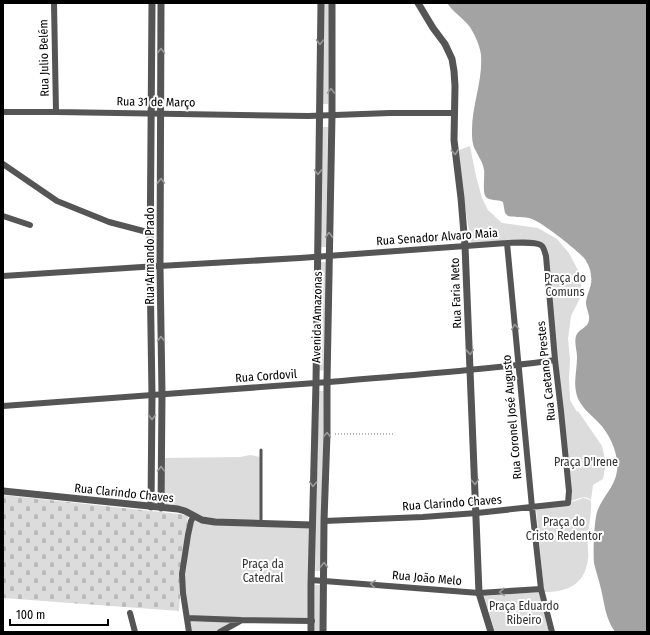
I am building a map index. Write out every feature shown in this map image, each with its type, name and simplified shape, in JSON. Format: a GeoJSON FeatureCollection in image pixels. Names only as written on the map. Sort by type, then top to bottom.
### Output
{"type":"FeatureCollection","features":[{"type":"Feature","properties":{"kind":"street","name":"Rua Julio Belém"},"geometry":{"type":"LineString","coordinates":[[54,3],[56,112]]}},
{"type":"Feature","properties":{"kind":"street","name":"Rua Armando Prado"},"geometry":{"type":"LineString","coordinates":[[151,507],[152,395],[150,267],[152,3]]}},
{"type":"Feature","properties":{"kind":"street","name":"Rua Armando Prado"},"geometry":{"type":"LineString","coordinates":[[161,3],[161,508]]}},
{"type":"Feature","properties":{"kind":"street","name":"Avenida Amazonas"},"geometry":{"type":"LineString","coordinates":[[311,632],[316,383],[320,3]]}},
{"type":"Feature","properties":{"kind":"street","name":"Avenida Amazonas"},"geometry":{"type":"LineString","coordinates":[[323,632],[332,115],[332,3]]}},
{"type":"Feature","properties":{"kind":"street","name":"Rua Faria Neto"},"geometry":{"type":"LineString","coordinates":[[418,3],[433,28],[445,44],[452,59],[454,71],[454,140],[465,246],[480,593],[492,632]]}},
{"type":"Feature","properties":{"kind":"street","name":"Rua 31 de Março"},"geometry":{"type":"LineString","coordinates":[[3,112],[308,116],[332,115]]}},
{"type":"Feature","properties":{"kind":"street"},"geometry":{"type":"LineString","coordinates":[[332,115],[390,113],[454,114]]}},
{"type":"Feature","properties":{"kind":"street"},"geometry":{"type":"LineString","coordinates":[[3,164],[57,200],[109,222],[151,233]]}},
{"type":"Feature","properties":{"kind":"street"},"geometry":{"type":"LineString","coordinates":[[3,216],[30,225]]}},
{"type":"Feature","properties":{"kind":"street","name":"Rua Senador Alvaro Maia"},"geometry":{"type":"LineString","coordinates":[[160,267],[506,243],[538,244],[544,249]]}},
{"type":"Feature","properties":{"kind":"street","name":"Rua Coronel José Augusto"},"geometry":{"type":"LineString","coordinates":[[506,243],[541,589],[552,632]]}},
{"type":"Feature","properties":{"kind":"street","name":"Rua Caetano Prestes"},"geometry":{"type":"LineString","coordinates":[[544,249],[546,256],[569,491]]}},
{"type":"Feature","properties":{"kind":"street"},"geometry":{"type":"LineString","coordinates":[[3,276],[160,267]]}},
{"type":"Feature","properties":{"kind":"street","name":"Rua Cordovil"},"geometry":{"type":"LineString","coordinates":[[3,406],[316,383],[471,370],[555,360]]}},
{"type":"Feature","properties":{"kind":"street","name":"Rua Clarindo Chaves"},"geometry":{"type":"LineString","coordinates":[[3,490],[181,510],[202,520],[215,522],[312,525]]}},
{"type":"Feature","properties":{"kind":"street","name":"Rua Clarindo Chaves"},"geometry":{"type":"LineString","coordinates":[[324,521],[477,513],[567,504],[569,501],[569,491]]}},
{"type":"Feature","properties":{"kind":"street"},"geometry":{"type":"LineString","coordinates":[[189,632],[183,593],[182,574],[188,535],[191,521],[194,516]]}},
{"type":"Feature","properties":{"kind":"street","name":"Rua João Melo"},"geometry":{"type":"LineString","coordinates":[[311,580],[480,593],[541,589]]}},
{"type":"Feature","properties":{"kind":"street"},"geometry":{"type":"LineString","coordinates":[[130,613],[135,632]]}},
{"type":"Feature","properties":{"kind":"street"},"geometry":{"type":"LineString","coordinates":[[187,618],[312,621]]}},
{"type":"Feature","properties":{"kind":"street"},"geometry":{"type":"LineString","coordinates":[[220,632],[241,620]]}},
{"type":"Feature","properties":{"kind":"lane"},"geometry":{"type":"LineString","coordinates":[[261,450],[261,524]]}},
{"type":"Feature","properties":{"kind":"path"},"geometry":{"type":"LineString","coordinates":[[327,434],[394,434]]}},
{"type":"Feature","properties":{"kind":"green space"},"geometry":{"type":"Polygon","coordinates":[[[323,3],[329,3],[328,104],[322,104],[323,3]]]}},
{"type":"Feature","properties":{"kind":"green space"},"geometry":{"type":"Polygon","coordinates":[[[321,127],[328,127],[326,247],[320,247],[321,127]]]}},
{"type":"Feature","properties":{"kind":"green space","name":"Praça do Comuns"},"geometry":{"type":"Polygon","coordinates":[[[470,146],[482,198],[488,210],[502,223],[538,228],[557,239],[569,253],[580,274],[582,294],[571,316],[568,339],[570,359],[570,400],[602,446],[606,463],[603,479],[593,485],[591,500],[583,497],[571,501],[547,252],[538,245],[471,243],[456,151],[470,146]]]}},
{"type":"Feature","properties":{"kind":"green space"},"geometry":{"type":"Polygon","coordinates":[[[319,262],[326,262],[324,370],[318,371],[319,262]]]}},
{"type":"Feature","properties":{"kind":"green space"},"geometry":{"type":"Polygon","coordinates":[[[319,391],[324,391],[321,571],[315,571],[319,391]]]}},
{"type":"Feature","properties":{"kind":"green space","name":"Praça da Catedral"},"geometry":{"type":"Polygon","coordinates":[[[250,455],[261,457],[261,523],[313,524],[311,621],[240,618],[218,632],[190,632],[182,583],[194,515],[162,508],[162,458],[240,457],[250,455]]]}},
{"type":"Feature","properties":{"kind":"green space"},"geometry":{"type":"Polygon","coordinates":[[[3,495],[188,515],[179,611],[3,598],[3,495]]]}},
{"type":"Feature","properties":{"kind":"green space","name":"Praça do Cristo Redentor"},"geometry":{"type":"Polygon","coordinates":[[[583,498],[591,501],[586,568],[579,581],[574,585],[552,592],[544,592],[536,508],[575,501],[583,498]]]}},
{"type":"Feature","properties":{"kind":"green space"},"geometry":{"type":"Polygon","coordinates":[[[315,585],[321,585],[320,632],[315,632],[315,585]]]}},
{"type":"Feature","properties":{"kind":"green space","name":"Praça Eduardo Ribeiro"},"geometry":{"type":"Polygon","coordinates":[[[539,592],[549,632],[495,632],[484,596],[539,592]]]}},
{"type":"Feature","properties":{"kind":"shaded area"},"geometry":{"type":"Polygon","coordinates":[[[447,3],[647,3],[647,632],[615,632],[607,616],[594,563],[594,537],[597,512],[616,477],[617,458],[610,438],[581,404],[576,391],[575,381],[577,357],[575,339],[577,334],[587,325],[589,320],[586,302],[591,283],[590,269],[585,259],[568,243],[537,221],[508,216],[505,213],[503,202],[486,197],[482,162],[472,141],[472,121],[480,74],[481,55],[474,33],[447,3]]]}},
{"type":"Feature","properties":{"kind":"park label","name":"Praça D'Irene"},"geometry":{"type":"Point","coordinates":[586,462]}}]}
